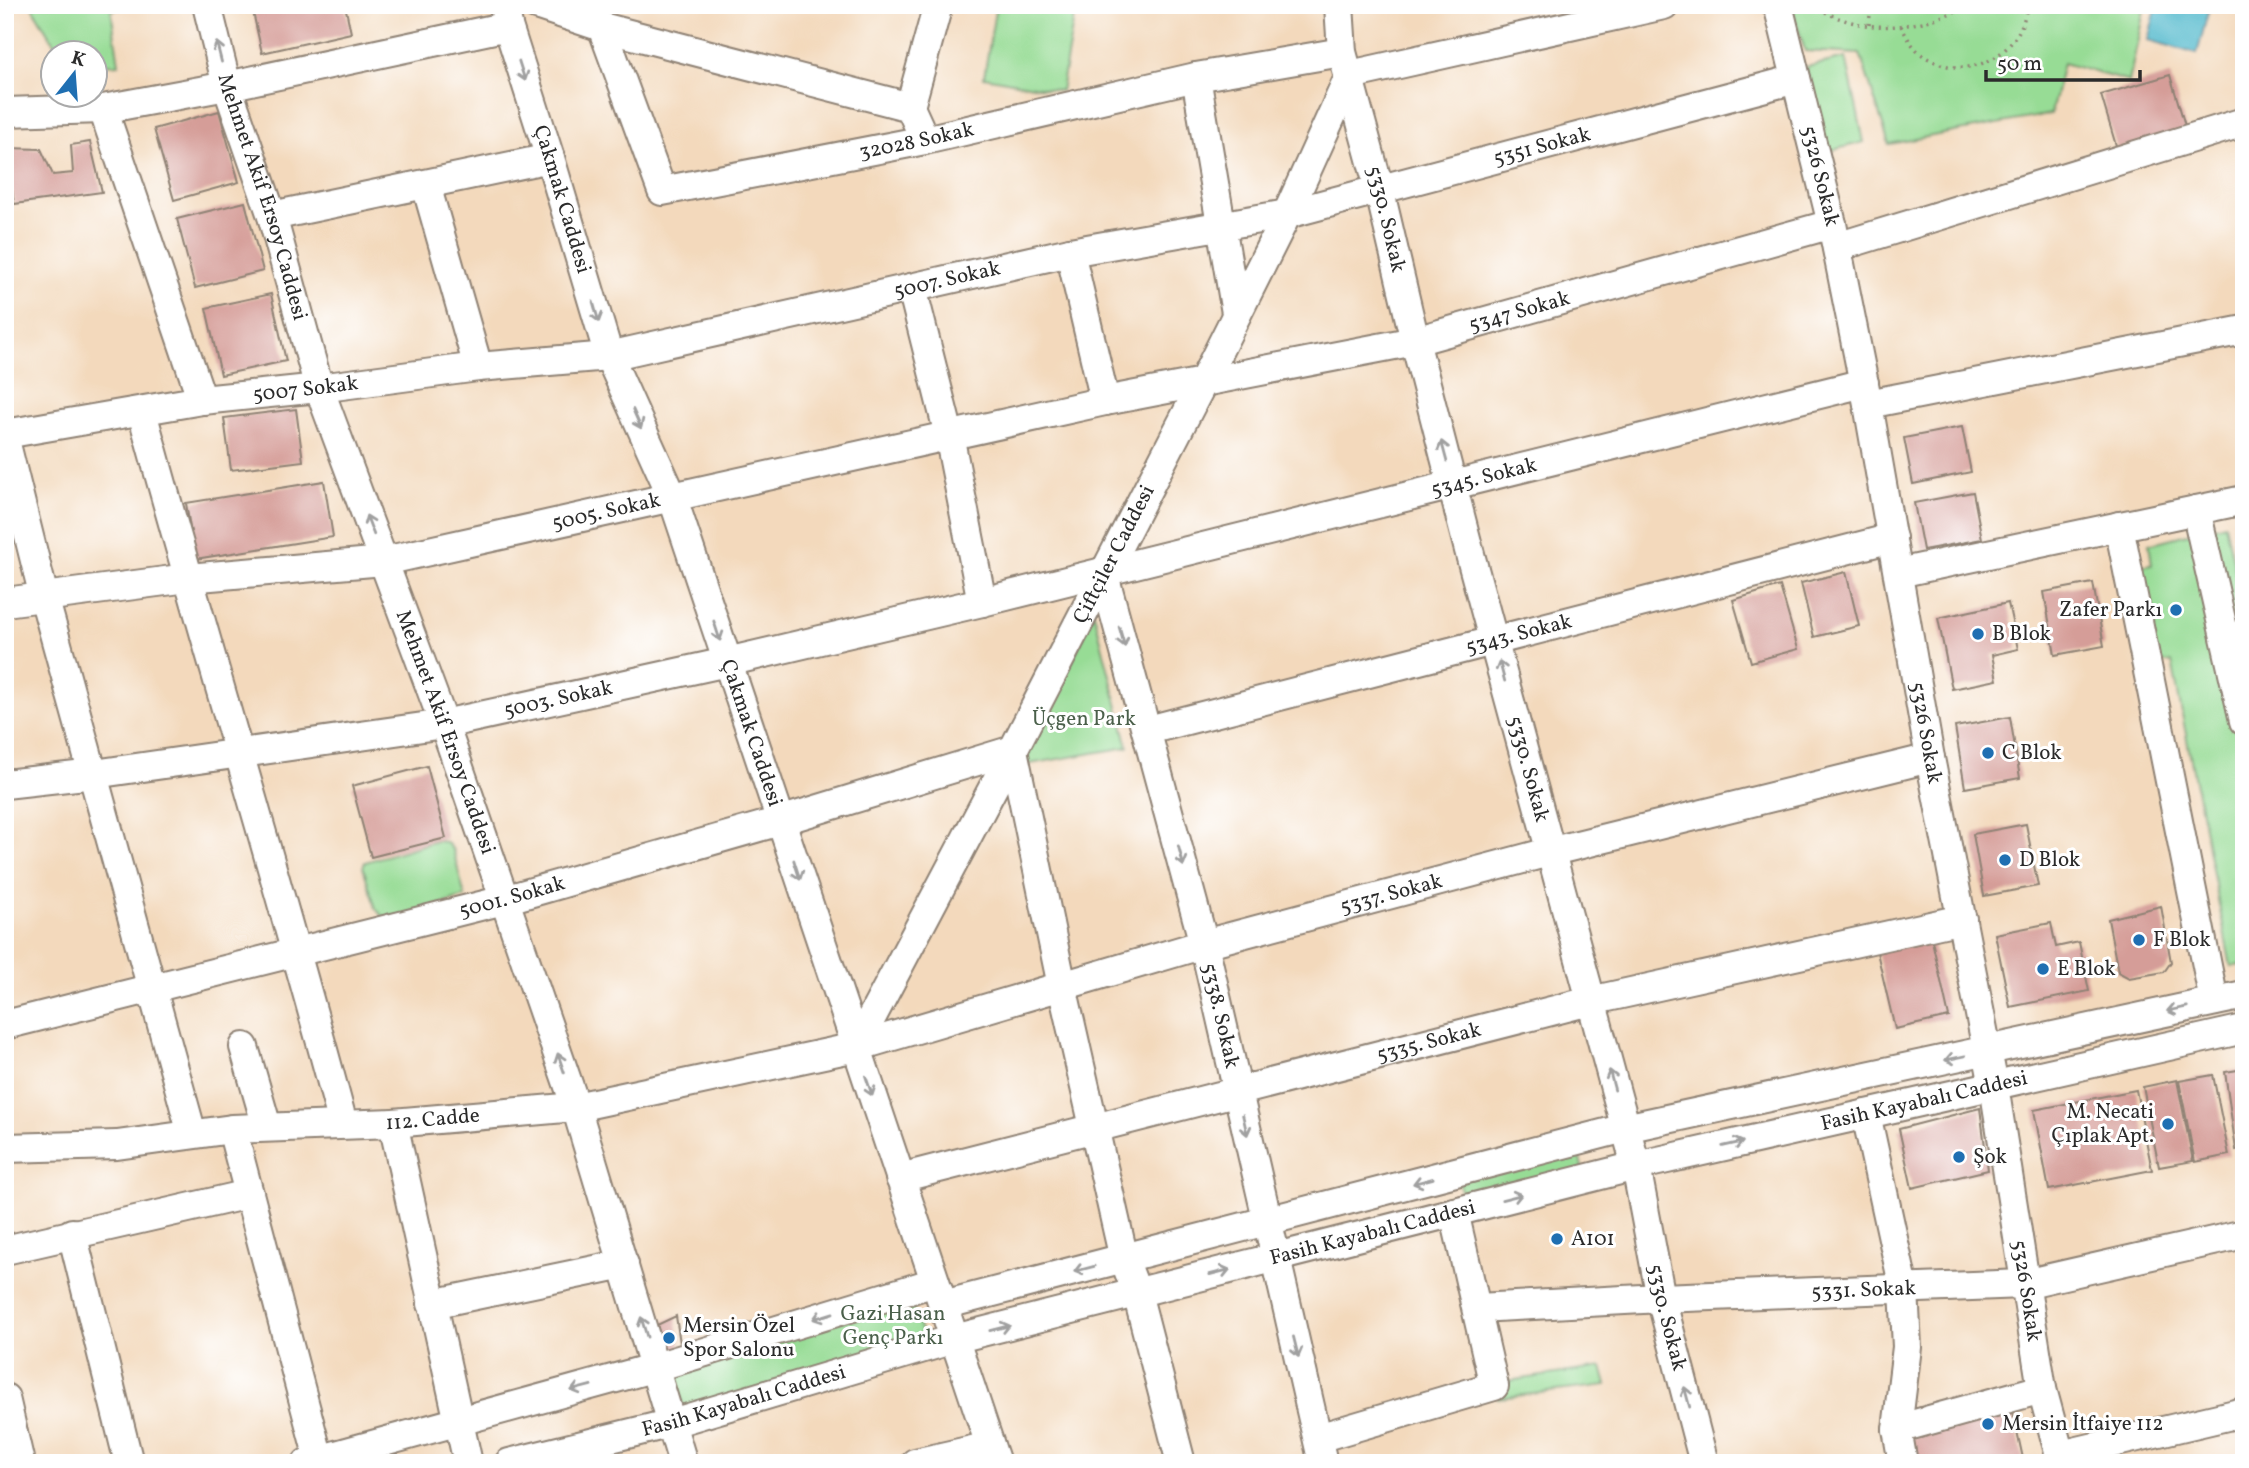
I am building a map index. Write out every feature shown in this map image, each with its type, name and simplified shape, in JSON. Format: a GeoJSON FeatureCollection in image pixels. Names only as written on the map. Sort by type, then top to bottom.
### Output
{"type":"FeatureCollection","features":[{"type":"Feature","properties":{"kind":"street","name":"Mehmet Akif Ersoy Caddesi"},"geometry":{"type":"LineString","coordinates":[[207,5],[227,86],[272,216],[319,388],[444,724],[576,1107],[683,1463]]}},
{"type":"Feature","properties":{"kind":"street"},"geometry":{"type":"LineString","coordinates":[[536,5],[602,27],[910,107]]}},
{"type":"Feature","properties":{"kind":"street"},"geometry":{"type":"LineString","coordinates":[[925,140],[910,107],[938,5]]}},
{"type":"Feature","properties":{"kind":"street","name":"Çiftçiler Caddesi"},"geometry":{"type":"LineString","coordinates":[[1339,5],[1346,64]]}},
{"type":"Feature","properties":{"kind":"street","name":"Çiftçiler Caddesi"},"geometry":{"type":"LineString","coordinates":[[856,1047],[1013,750],[1287,214],[1346,64],[1360,5]]}},
{"type":"Feature","properties":{"kind":"street","name":"32028 Sokak"},"geometry":{"type":"LineString","coordinates":[[602,27],[662,191],[925,140],[1196,77],[1346,64],[1664,5]]}},
{"type":"Feature","properties":{"kind":"street","name":"5326 Sokak"},"geometry":{"type":"LineString","coordinates":[[1776,5],[1835,235],[1930,758],[1994,1086],[2042,1389],[2061,1459]]}},
{"type":"Feature","properties":{"kind":"street"},"geometry":{"type":"LineString","coordinates":[[5,112],[103,110],[227,86],[506,16]]}},
{"type":"Feature","properties":{"kind":"street","name":"Çakmak Caddesi"},"geometry":{"type":"LineString","coordinates":[[506,16],[609,356],[672,496],[993,1454]]}},
{"type":"Feature","properties":{"kind":"street","name":"5330. Sokak"},"geometry":{"type":"LineString","coordinates":[[1346,64],[1415,341],[1549,852],[1636,1166],[1661,1298],[1704,1463]]}},
{"type":"Feature","properties":{"kind":"street"},"geometry":{"type":"LineString","coordinates":[[1196,77],[1236,313]]}},
{"type":"Feature","properties":{"kind":"street","name":"5351 Sokak"},"geometry":{"type":"LineString","coordinates":[[1287,214],[1796,79]]}},
{"type":"Feature","properties":{"kind":"street"},"geometry":{"type":"LineString","coordinates":[[103,110],[202,400]]}},
{"type":"Feature","properties":{"kind":"street","name":"5347 Sokak"},"geometry":{"type":"LineString","coordinates":[[1202,384],[1415,341],[1835,235],[2244,122]]}},
{"type":"Feature","properties":{"kind":"street"},"geometry":{"type":"LineString","coordinates":[[272,216],[550,158]]}},
{"type":"Feature","properties":{"kind":"street"},"geometry":{"type":"LineString","coordinates":[[426,185],[478,367]]}},
{"type":"Feature","properties":{"kind":"street","name":"5007. Sokak"},"geometry":{"type":"LineString","coordinates":[[609,356],[1070,252],[1287,214]]}},
{"type":"Feature","properties":{"kind":"street"},"geometry":{"type":"LineString","coordinates":[[1070,252],[1105,401]]}},
{"type":"Feature","properties":{"kind":"street"},"geometry":{"type":"LineString","coordinates":[[912,288],[949,435],[982,602]]}},
{"type":"Feature","properties":{"kind":"street","name":"5345. Sokak"},"geometry":{"type":"LineString","coordinates":[[1103,571],[1453,484],[1866,394],[2244,330]]}},
{"type":"Feature","properties":{"kind":"street","name":"5007 Sokak"},"geometry":{"type":"LineString","coordinates":[[5,434],[202,400],[478,367],[609,356]]}},
{"type":"Feature","properties":{"kind":"street","name":"5005. Sokak"},"geometry":{"type":"LineString","coordinates":[[5,602],[187,578],[384,561],[1105,401],[1202,384]]}},
{"type":"Feature","properties":{"kind":"street"},"geometry":{"type":"LineString","coordinates":[[142,412],[187,578],[298,952],[343,1124]]}},
{"type":"Feature","properties":{"kind":"street"},"geometry":{"type":"LineString","coordinates":[[5,440],[44,597],[192,1134]]}},
{"type":"Feature","properties":{"kind":"street"},"geometry":{"type":"LineString","coordinates":[[1898,573],[2244,500]]}},
{"type":"Feature","properties":{"kind":"street"},"geometry":{"type":"LineString","coordinates":[[2196,510],[2244,720]]}},
{"type":"Feature","properties":{"kind":"street"},"geometry":{"type":"LineString","coordinates":[[2119,526],[2214,1001]]}},
{"type":"Feature","properties":{"kind":"street","name":"5343. Sokak"},"geometry":{"type":"LineString","coordinates":[[1147,730],[1892,538]]}},
{"type":"Feature","properties":{"kind":"street","name":"5003. Sokak"},"geometry":{"type":"LineString","coordinates":[[5,784],[94,774],[444,724],[727,662],[1103,571]]}},
{"type":"Feature","properties":{"kind":"street","name":"5338. Sokak"},"geometry":{"type":"LineString","coordinates":[[1103,571],[1204,944],[1320,1450]]}},
{"type":"Feature","properties":{"kind":"street"},"geometry":{"type":"LineString","coordinates":[[1013,750],[1062,986],[1124,1259],[1136,1293],[1181,1463]]}},
{"type":"Feature","properties":{"kind":"street","name":"5001. Sokak"},"geometry":{"type":"LineString","coordinates":[[5,1025],[505,900],[780,821],[1013,750]]}},
{"type":"Feature","properties":{"kind":"street","name":"5337. Sokak"},"geometry":{"type":"LineString","coordinates":[[856,1047],[1204,944],[1549,852],[1930,758]]}},
{"type":"Feature","properties":{"kind":"street","name":"5335. Sokak"},"geometry":{"type":"LineString","coordinates":[[900,1178],[1590,1001],[1962,919]]}},
{"type":"Feature","properties":{"kind":"street","name":"Fasih Kayabalı Caddesi"},"geometry":{"type":"LineString","coordinates":[[315,1462],[656,1367],[939,1294],[1124,1259],[1625,1128],[2244,995]]}},
{"type":"Feature","properties":{"kind":"street","name":"Fasih Kayabalı Caddesi"},"geometry":{"type":"LineString","coordinates":[[509,1463],[672,1423],[954,1339],[1636,1166],[2244,1029]]}},
{"type":"Feature","properties":{"kind":"street"},"geometry":{"type":"LineString","coordinates":[[244,1047],[267,1127]]}},
{"type":"Feature","properties":{"kind":"street","name":"112. Cadde"},"geometry":{"type":"LineString","coordinates":[[5,1148],[117,1144],[232,1129],[393,1123],[576,1107],[856,1047]]}},
{"type":"Feature","properties":{"kind":"street"},"geometry":{"type":"LineString","coordinates":[[1866,1114],[1905,1289],[1907,1346],[1897,1429],[1903,1463]]}},
{"type":"Feature","properties":{"kind":"street"},"geometry":{"type":"LineString","coordinates":[[393,1123],[468,1463]]}},
{"type":"Feature","properties":{"kind":"street"},"geometry":{"type":"LineString","coordinates":[[232,1129],[315,1462]]}},
{"type":"Feature","properties":{"kind":"street"},"geometry":{"type":"LineString","coordinates":[[5,1250],[249,1194]]}},
{"type":"Feature","properties":{"kind":"street"},"geometry":{"type":"LineString","coordinates":[[1320,1450],[1494,1386],[1454,1212]]}},
{"type":"Feature","properties":{"kind":"street"},"geometry":{"type":"LineString","coordinates":[[72,1233],[129,1463]]}},
{"type":"Feature","properties":{"kind":"street","name":"5331. Sokak"},"geometry":{"type":"LineString","coordinates":[[1476,1308],[2024,1284],[2244,1234]]}},
{"type":"Feature","properties":{"kind":"street"},"geometry":{"type":"LineString","coordinates":[[432,1304],[625,1264]]}},
{"type":"Feature","properties":{"kind":"street"},"geometry":{"type":"LineString","coordinates":[[1897,1429],[2042,1389]]}},
{"type":"Feature","properties":{"kind":"street"},"geometry":{"type":"LineString","coordinates":[[5,1398],[20,1463]]}},
{"type":"Feature","properties":{"kind":"street"},"geometry":{"type":"LineString","coordinates":[[2061,1459],[2244,1412]]}},
{"type":"Feature","properties":{"kind":"street"},"geometry":{"type":"LineString","coordinates":[[915,1463],[993,1454]]}},
{"type":"Feature","properties":{"kind":"path"},"geometry":{"type":"LineString","coordinates":[[1813,5],[1850,22],[1901,26],[1941,19],[1966,6]]}},
{"type":"Feature","properties":{"kind":"path"},"geometry":{"type":"LineString","coordinates":[[1869,25],[1871,5]]}},
{"type":"Feature","properties":{"kind":"path"},"geometry":{"type":"LineString","coordinates":[[1901,26],[1911,45],[1928,59],[1949,66],[1971,67],[1992,60],[2010,47],[2022,29],[2027,5]]}},
{"type":"Feature","properties":{"kind":"green space"},"geometry":{"type":"Polygon","coordinates":[[[31,5],[142,5],[111,10],[119,64],[108,64],[108,38],[51,38],[31,5]]]}},
{"type":"Feature","properties":{"kind":"green space"},"geometry":{"type":"Polygon","coordinates":[[[996,5],[1076,5],[1061,91],[984,77],[996,5]]]}},
{"type":"Feature","properties":{"kind":"green space"},"geometry":{"type":"Polygon","coordinates":[[[1791,5],[2145,5],[2129,82],[2063,63],[2051,114],[1889,144],[1860,54],[1805,51],[1791,5]]]}},
{"type":"Feature","properties":{"kind":"green space"},"geometry":{"type":"Polygon","coordinates":[[[1846,58],[1864,142],[1825,152],[1806,67],[1846,58]]]}},
{"type":"Feature","properties":{"kind":"green space","name":"Zafer Parkı"},"geometry":{"type":"Polygon","coordinates":[[[2225,524],[2244,610],[2244,964],[2231,967],[2172,662],[2158,664],[2140,566],[2152,564],[2149,544],[2225,524]]]}},
{"type":"Feature","properties":{"kind":"green space","name":"Üçgen Park"},"geometry":{"type":"Polygon","coordinates":[[[1094,613],[1128,747],[1024,765],[1094,613]]]}},
{"type":"Feature","properties":{"kind":"green space"},"geometry":{"type":"Polygon","coordinates":[[[436,841],[446,842],[453,850],[465,897],[399,917],[382,916],[376,909],[363,867],[365,862],[436,841]]]}},
{"type":"Feature","properties":{"kind":"green space"},"geometry":{"type":"Polygon","coordinates":[[[1577,1148],[1584,1174],[1464,1206],[1458,1177],[1577,1148]]]}},
{"type":"Feature","properties":{"kind":"green space","name":"Gazi Hasan Genç Parkı"},"geometry":{"type":"Polygon","coordinates":[[[910,1297],[924,1340],[685,1412],[672,1370],[910,1297]]]}},
{"type":"Feature","properties":{"kind":"green space"},"geometry":{"type":"Polygon","coordinates":[[[1602,1367],[1607,1385],[1498,1398],[1502,1382],[1602,1367]]]}},
{"type":"Feature","properties":{"kind":"water"},"geometry":{"type":"Polygon","coordinates":[[[2157,5],[2210,5],[2197,54],[2148,40],[2157,5]]]}},
{"type":"Feature","properties":{"kind":"building"},"geometry":{"type":"Polygon","coordinates":[[[283,5],[345,5],[351,33],[262,53],[253,12],[283,5]]]}},
{"type":"Feature","properties":{"kind":"building"},"geometry":{"type":"Polygon","coordinates":[[[2170,75],[2186,129],[2117,149],[2101,95],[2170,75]]]}},
{"type":"Feature","properties":{"kind":"building"},"geometry":{"type":"Polygon","coordinates":[[[219,111],[239,182],[174,200],[154,129],[219,111]]]}},
{"type":"Feature","properties":{"kind":"building"},"geometry":{"type":"Polygon","coordinates":[[[90,142],[102,192],[14,204],[6,148],[41,149],[53,175],[73,173],[71,145],[90,142]]]}},
{"type":"Feature","properties":{"kind":"building"},"geometry":{"type":"Polygon","coordinates":[[[245,202],[263,271],[195,288],[177,219],[245,202]]]}},
{"type":"Feature","properties":{"kind":"building"},"geometry":{"type":"Polygon","coordinates":[[[271,294],[286,361],[221,375],[206,308],[271,294]]]}},
{"type":"Feature","properties":{"kind":"building"},"geometry":{"type":"Polygon","coordinates":[[[296,409],[303,461],[231,470],[224,418],[296,409]]]}},
{"type":"Feature","properties":{"kind":"building"},"geometry":{"type":"Polygon","coordinates":[[[1962,427],[1971,472],[1913,484],[1904,438],[1962,427]]]}},
{"type":"Feature","properties":{"kind":"building"},"geometry":{"type":"Polygon","coordinates":[[[324,481],[333,537],[195,559],[186,503],[324,481]]]}},
{"type":"Feature","properties":{"kind":"building"},"geometry":{"type":"Polygon","coordinates":[[[1973,492],[1982,539],[1923,550],[1914,503],[1973,492]]]}},
{"type":"Feature","properties":{"kind":"building"},"geometry":{"type":"Polygon","coordinates":[[[1846,572],[1859,626],[1814,637],[1801,583],[1846,572]]]}},
{"type":"Feature","properties":{"kind":"building"},"geometry":{"type":"Polygon","coordinates":[[[2093,583],[2104,646],[2055,655],[2044,592],[2093,583]]]}},
{"type":"Feature","properties":{"kind":"building"},"geometry":{"type":"Polygon","coordinates":[[[1780,586],[1798,649],[1751,662],[1733,600],[1780,586]]]}},
{"type":"Feature","properties":{"kind":"building","name":"B Blok"},"geometry":{"type":"Polygon","coordinates":[[[2008,603],[2018,649],[1992,655],[1997,680],[1952,689],[1938,618],[2008,603]]]}},
{"type":"Feature","properties":{"kind":"building","name":"C Blok"},"geometry":{"type":"Polygon","coordinates":[[[2010,717],[2020,778],[1965,788],[1955,727],[2010,717]]]}},
{"type":"Feature","properties":{"kind":"building"},"geometry":{"type":"Polygon","coordinates":[[[427,766],[446,838],[371,857],[352,786],[427,766]]]}},
{"type":"Feature","properties":{"kind":"building","name":"D Blok"},"geometry":{"type":"Polygon","coordinates":[[[2026,824],[2038,886],[1984,896],[1973,834],[2026,824]]]}},
{"type":"Feature","properties":{"kind":"building","name":"F Blok"},"geometry":{"type":"Polygon","coordinates":[[[2161,906],[2171,962],[2164,972],[2129,978],[2118,972],[2108,919],[2161,906]]]}},
{"type":"Feature","properties":{"kind":"building","name":"E Blok"},"geometry":{"type":"Polygon","coordinates":[[[2051,923],[2056,947],[2079,942],[2089,991],[2010,1007],[1995,934],[2051,923]]]}},
{"type":"Feature","properties":{"kind":"building"},"geometry":{"type":"Polygon","coordinates":[[[1931,936],[1949,1017],[1895,1029],[1876,948],[1931,936]]]}},
{"type":"Feature","properties":{"kind":"building"},"geometry":{"type":"Polygon","coordinates":[[[2244,1069],[2244,1148],[2236,1150],[2225,1072],[2244,1069]]]}},
{"type":"Feature","properties":{"kind":"building"},"geometry":{"type":"Polygon","coordinates":[[[2213,1075],[2229,1155],[2195,1162],[2179,1081],[2213,1075]]]}},
{"type":"Feature","properties":{"kind":"building","name":"M. Necati Çıplak Apt."},"geometry":{"type":"Polygon","coordinates":[[[2177,1080],[2193,1161],[2159,1167],[2143,1087],[2177,1080]]]}},
{"type":"Feature","properties":{"kind":"building"},"geometry":{"type":"Polygon","coordinates":[[[2136,1090],[2152,1170],[2049,1190],[2034,1110],[2136,1090]]]}},
{"type":"Feature","properties":{"kind":"building"},"geometry":{"type":"Polygon","coordinates":[[[1980,1108],[1988,1170],[1912,1188],[1899,1129],[1980,1108]]]}},
{"type":"Feature","properties":{"kind":"building","name":"Mersin Özel Spor Salonu"},"geometry":{"type":"Polygon","coordinates":[[[676,1316],[681,1350],[664,1353],[657,1325],[676,1316]]]}},
{"type":"Feature","properties":{"kind":"building","name":"Mersin İtfaiye 112"},"geometry":{"type":"Polygon","coordinates":[[[2012,1408],[2024,1463],[1917,1463],[1910,1439],[2012,1408]]]}},
{"type":"Feature","properties":{"kind":"place","name":"Zafer Parkı"},"geometry":{"type":"Point","coordinates":[2176,610]}},
{"type":"Feature","properties":{"kind":"place","name":"B Blok"},"geometry":{"type":"Point","coordinates":[1978,634]}},
{"type":"Feature","properties":{"kind":"place","name":"C Blok"},"geometry":{"type":"Point","coordinates":[1988,753]}},
{"type":"Feature","properties":{"kind":"place","name":"D Blok"},"geometry":{"type":"Point","coordinates":[2005,860]}},
{"type":"Feature","properties":{"kind":"place","name":"F Blok"},"geometry":{"type":"Point","coordinates":[2139,940]}},
{"type":"Feature","properties":{"kind":"place","name":"E Blok"},"geometry":{"type":"Point","coordinates":[2043,969]}},
{"type":"Feature","properties":{"kind":"place","name":"M. Necati Çıplak Apt."},"geometry":{"type":"Point","coordinates":[2168,1124]}},
{"type":"Feature","properties":{"kind":"place","name":"Şok"},"geometry":{"type":"Point","coordinates":[1959,1157]}},
{"type":"Feature","properties":{"kind":"place","name":"A101"},"geometry":{"type":"Point","coordinates":[1557,1239]}},
{"type":"Feature","properties":{"kind":"place","name":"Mersin Özel Spor Salonu"},"geometry":{"type":"Point","coordinates":[669,1338]}},
{"type":"Feature","properties":{"kind":"place","name":"Mersin İtfaiye 112"},"geometry":{"type":"Point","coordinates":[1988,1424]}}]}
